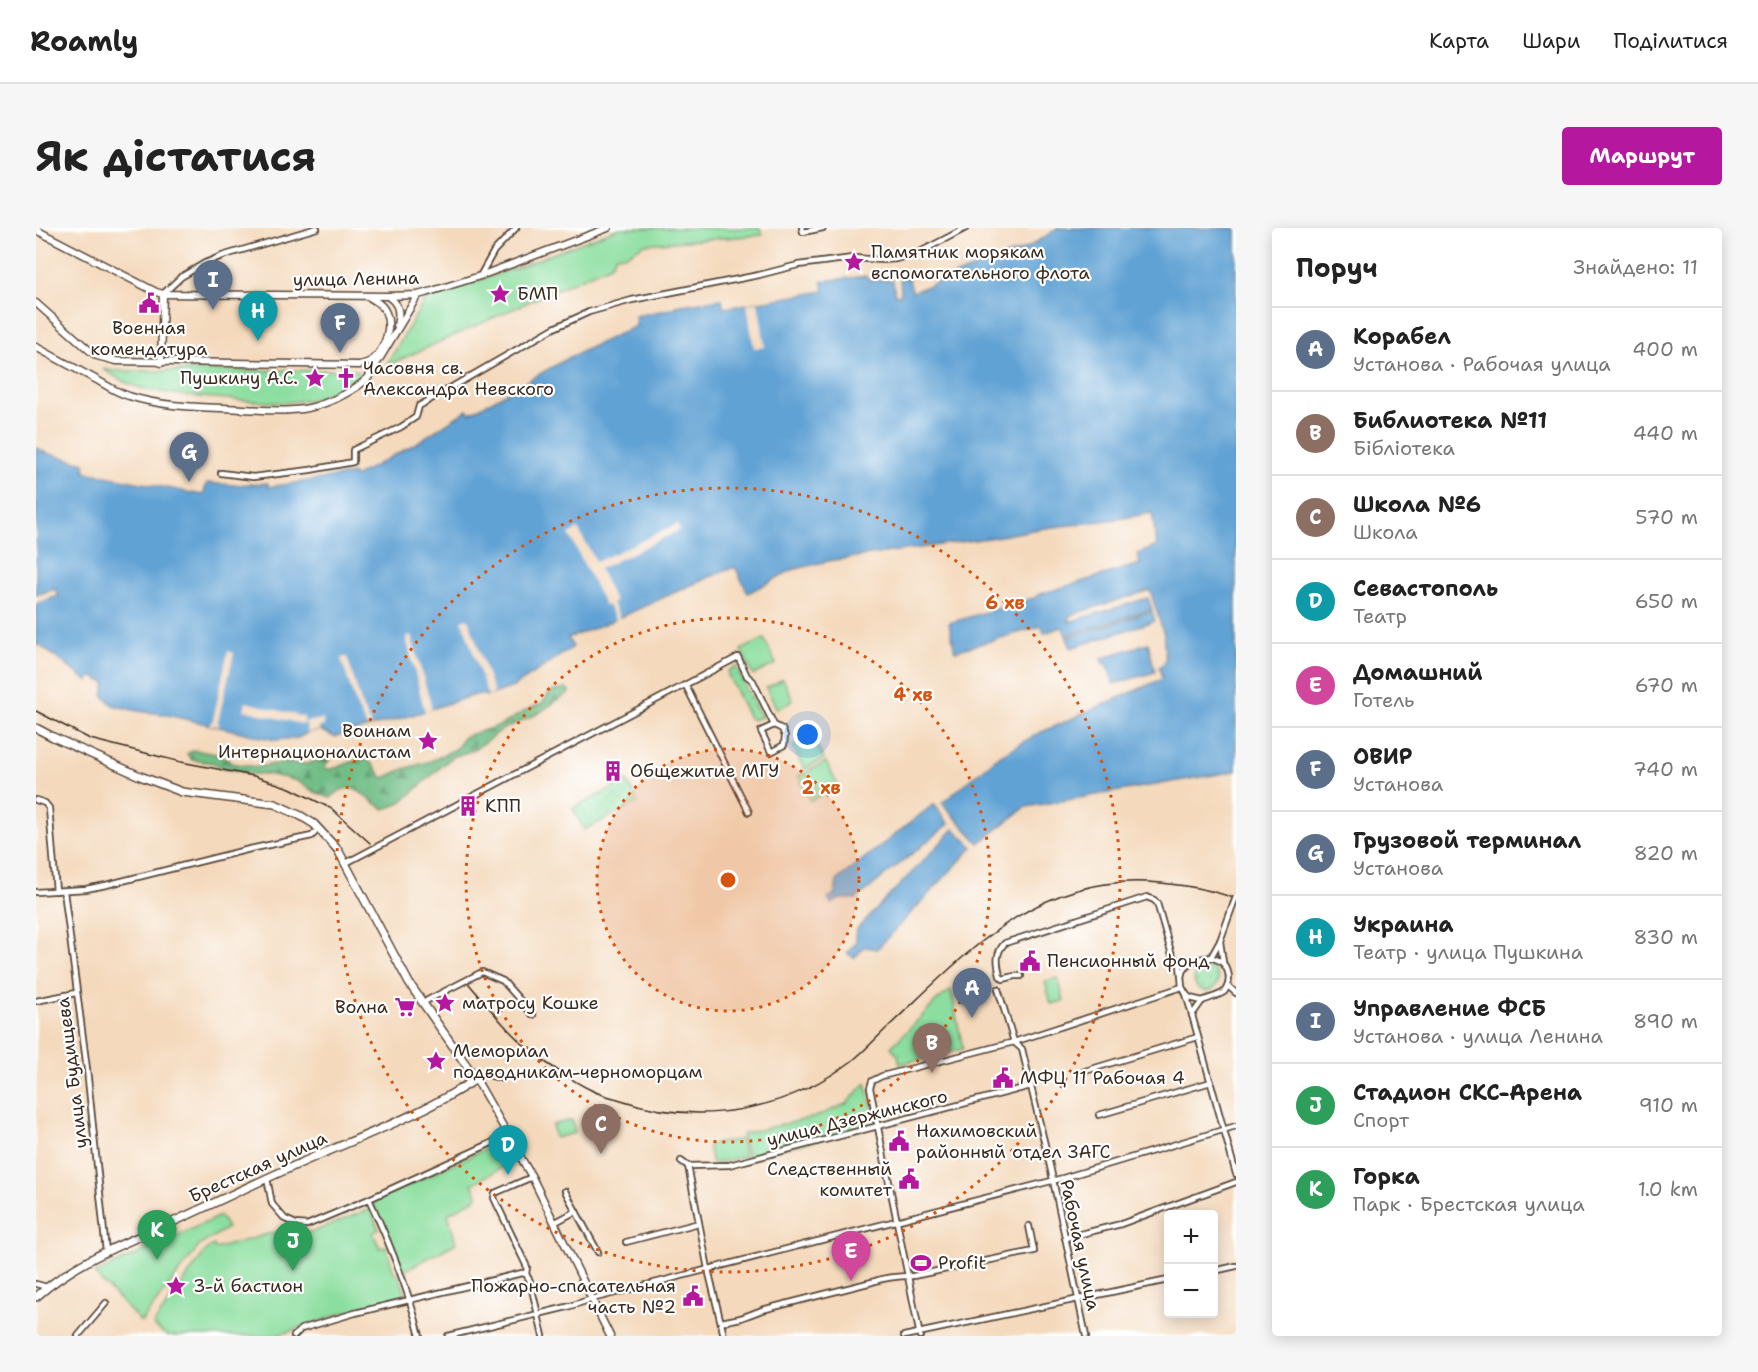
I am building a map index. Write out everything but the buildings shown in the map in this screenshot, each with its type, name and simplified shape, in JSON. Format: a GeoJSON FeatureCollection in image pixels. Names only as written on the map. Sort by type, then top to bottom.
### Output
{"type":"FeatureCollection","features":[{"type":"Feature","properties":{"kind":"main road","name":"улица Ленина"},"geometry":{"type":"LineString","coordinates":[[36,230],[163,294],[387,296],[418,294],[480,276],[608,228]]}},
{"type":"Feature","properties":{"kind":"main road"},"geometry":{"type":"LineString","coordinates":[[161,363],[163,294]]}},
{"type":"Feature","properties":{"kind":"main road"},"geometry":{"type":"LineString","coordinates":[[36,347],[121,393],[140,399],[175,405],[292,410],[318,406],[358,387],[368,378],[418,294]]}},
{"type":"Feature","properties":{"kind":"main road"},"geometry":{"type":"LineString","coordinates":[[36,303],[97,356],[116,361],[359,365],[370,362],[377,356],[388,330],[386,313],[380,304],[369,296]]}},
{"type":"Feature","properties":{"kind":"main road"},"geometry":{"type":"LineString","coordinates":[[387,296],[396,303],[399,309],[398,321],[392,336]]}},
{"type":"Feature","properties":{"kind":"main road"},"geometry":{"type":"LineString","coordinates":[[36,728],[163,785],[198,795],[275,804],[302,816],[338,850],[409,983],[476,1079],[509,1135],[610,1336]]}},
{"type":"Feature","properties":{"kind":"main road","name":"Брестская улица"},"geometry":{"type":"LineString","coordinates":[[36,1297],[61,1276],[106,1252],[422,1110],[457,1092],[476,1079]]}},
{"type":"Feature","properties":{"kind":"street"},"geometry":{"type":"LineString","coordinates":[[163,294],[182,277],[205,263],[317,228]]}},
{"type":"Feature","properties":{"kind":"street"},"geometry":{"type":"LineString","coordinates":[[480,276],[494,251],[516,228]]}},
{"type":"Feature","properties":{"kind":"street"},"geometry":{"type":"LineString","coordinates":[[803,230],[823,228]]}},
{"type":"Feature","properties":{"kind":"street"},"geometry":{"type":"LineString","coordinates":[[221,473],[253,477],[353,462],[353,450],[417,417],[419,406],[554,328],[589,312],[632,300],[798,265],[853,258],[896,259],[920,252],[966,228]]}},
{"type":"Feature","properties":{"kind":"street"},"geometry":{"type":"LineString","coordinates":[[345,863],[738,657],[747,676],[753,681],[774,725],[782,729],[786,736],[784,745],[771,752],[760,731],[774,725]]}},
{"type":"Feature","properties":{"kind":"street"},"geometry":{"type":"LineString","coordinates":[[686,686],[748,812]]}},
{"type":"Feature","properties":{"kind":"street"},"geometry":{"type":"LineString","coordinates":[[36,800],[45,803],[49,808],[56,891]]}},
{"type":"Feature","properties":{"kind":"street"},"geometry":{"type":"LineString","coordinates":[[36,892],[86,889],[106,885],[312,836],[318,829]]}},
{"type":"Feature","properties":{"kind":"street","name":"улица Будищева"},"geometry":{"type":"LineString","coordinates":[[64,891],[87,1069],[106,1252]]}},
{"type":"Feature","properties":{"kind":"street"},"geometry":{"type":"LineString","coordinates":[[1021,976],[1003,980],[1001,978],[997,958],[1005,943],[1146,897],[1154,900],[1157,903],[1172,955],[1180,964],[1182,987],[1186,994],[1236,1174]]}},
{"type":"Feature","properties":{"kind":"street"},"geometry":{"type":"LineString","coordinates":[[1211,957],[1220,941],[1236,897]]}},
{"type":"Feature","properties":{"kind":"street"},"geometry":{"type":"LineString","coordinates":[[1192,1015],[1202,1001],[1222,993],[1228,986],[1230,973],[1223,962],[1220,941]]}},
{"type":"Feature","properties":{"kind":"street"},"geometry":{"type":"LineString","coordinates":[[1180,964],[1211,957],[1223,962]]}},
{"type":"Feature","properties":{"kind":"street"},"geometry":{"type":"LineString","coordinates":[[1182,974],[1190,963]]}},
{"type":"Feature","properties":{"kind":"street"},"geometry":{"type":"LineString","coordinates":[[422,1003],[482,972],[503,981],[533,1015]]}},
{"type":"Feature","properties":{"kind":"street"},"geometry":{"type":"LineString","coordinates":[[1228,986],[1236,993]]}},
{"type":"Feature","properties":{"kind":"street"},"geometry":{"type":"LineString","coordinates":[[920,1334],[870,1088],[871,1083],[875,1078],[1014,1042],[1182,987]]}},
{"type":"Feature","properties":{"kind":"street","name":"Рабочая улица"},"geometry":{"type":"LineString","coordinates":[[998,989],[1014,1042],[1022,1049],[1086,1336]]}},
{"type":"Feature","properties":{"kind":"street"},"geometry":{"type":"LineString","coordinates":[[36,1001],[76,993]]}},
{"type":"Feature","properties":{"kind":"street"},"geometry":{"type":"LineString","coordinates":[[1186,994],[1190,998],[1202,1001]]}},
{"type":"Feature","properties":{"kind":"street"},"geometry":{"type":"LineString","coordinates":[[1085,1071],[1198,1037]]}},
{"type":"Feature","properties":{"kind":"street"},"geometry":{"type":"LineString","coordinates":[[476,1079],[484,1074],[503,1079]]}},
{"type":"Feature","properties":{"kind":"street"},"geometry":{"type":"LineString","coordinates":[[1099,1115],[1210,1082]]}},
{"type":"Feature","properties":{"kind":"street","name":"улица Дзержинского"},"geometry":{"type":"LineString","coordinates":[[688,1166],[729,1165],[1031,1086]]}},
{"type":"Feature","properties":{"kind":"street"},"geometry":{"type":"LineString","coordinates":[[448,1336],[1053,1180],[1236,1126]]}},
{"type":"Feature","properties":{"kind":"street"},"geometry":{"type":"LineString","coordinates":[[267,1178],[272,1204],[285,1219],[296,1224],[307,1225],[509,1135]]}},
{"type":"Feature","properties":{"kind":"street"},"geometry":{"type":"LineString","coordinates":[[681,1161],[688,1166],[724,1336]]}},
{"type":"Feature","properties":{"kind":"street"},"geometry":{"type":"LineString","coordinates":[[526,1274],[526,1267],[494,1195],[532,1177]]}},
{"type":"Feature","properties":{"kind":"street"},"geometry":{"type":"LineString","coordinates":[[1065,1238],[1120,1224],[1236,1182]]}},
{"type":"Feature","properties":{"kind":"street"},"geometry":{"type":"LineString","coordinates":[[566,1191],[598,1252]]}},
{"type":"Feature","properties":{"kind":"street"},"geometry":{"type":"LineString","coordinates":[[369,1199],[388,1240],[411,1300],[420,1336]]}},
{"type":"Feature","properties":{"kind":"street"},"geometry":{"type":"LineString","coordinates":[[554,1223],[576,1211]]}},
{"type":"Feature","properties":{"kind":"street"},"geometry":{"type":"LineString","coordinates":[[626,1242],[699,1222]]}},
{"type":"Feature","properties":{"kind":"street"},"geometry":{"type":"LineString","coordinates":[[721,1322],[880,1279],[946,1270],[1034,1251],[1029,1226]]}},
{"type":"Feature","properties":{"kind":"street"},"geometry":{"type":"LineString","coordinates":[[1218,1270],[1236,1266]]}},
{"type":"Feature","properties":{"kind":"street"},"geometry":{"type":"LineString","coordinates":[[294,1336],[301,1329],[355,1313],[522,1273],[530,1277],[543,1336]]}},
{"type":"Feature","properties":{"kind":"street"},"geometry":{"type":"LineString","coordinates":[[904,1336],[1164,1281]]}},
{"type":"Feature","properties":{"kind":"street"},"geometry":{"type":"LineString","coordinates":[[36,1284],[50,1284]]}},
{"type":"Feature","properties":{"kind":"street"},"geometry":{"type":"LineString","coordinates":[[78,1336],[106,1303]]}},
{"type":"Feature","properties":{"kind":"green space"},"geometry":{"type":"Polygon","coordinates":[[[619,228],[760,228],[763,235],[645,244],[626,255],[616,255],[611,265],[386,366],[426,298],[516,268],[619,228]]]}},
{"type":"Feature","properties":{"kind":"green space"},"geometry":{"type":"Polygon","coordinates":[[[103,369],[116,371],[354,370],[358,371],[360,378],[315,399],[284,403],[187,396],[144,389],[126,383],[103,369]]]}},
{"type":"Feature","properties":{"kind":"green space"},"geometry":{"type":"Polygon","coordinates":[[[764,639],[776,664],[753,675],[741,650],[764,639]]]}},
{"type":"Feature","properties":{"kind":"green space"},"geometry":{"type":"Polygon","coordinates":[[[736,666],[762,717],[752,720],[749,718],[728,675],[728,671],[736,666]]]}},
{"type":"Feature","properties":{"kind":"green space"},"geometry":{"type":"Polygon","coordinates":[[[783,679],[793,701],[777,709],[766,688],[783,679]]]}},
{"type":"Feature","properties":{"kind":"green space"},"geometry":{"type":"Polygon","coordinates":[[[566,688],[570,692],[537,714],[503,729],[474,750],[452,757],[409,796],[385,809],[352,789],[339,791],[331,798],[297,781],[220,767],[214,763],[192,760],[187,754],[194,750],[216,754],[231,763],[257,767],[281,763],[308,764],[321,759],[330,760],[325,765],[325,769],[331,769],[354,761],[366,760],[384,778],[456,749],[466,736],[501,725],[530,708],[542,704],[550,692],[566,688]]]}},
{"type":"Feature","properties":{"kind":"green space"},"geometry":{"type":"Polygon","coordinates":[[[812,736],[824,759],[804,769],[793,746],[812,736]]]}},
{"type":"Feature","properties":{"kind":"green space"},"geometry":{"type":"Polygon","coordinates":[[[826,762],[838,786],[810,801],[798,776],[826,762]]]}},
{"type":"Feature","properties":{"kind":"green space"},"geometry":{"type":"Polygon","coordinates":[[[627,781],[638,803],[584,830],[573,808],[627,781]]]}},
{"type":"Feature","properties":{"kind":"green space"},"geometry":{"type":"Polygon","coordinates":[[[1206,967],[1214,971],[1218,979],[1214,987],[1206,991],[1198,987],[1194,979],[1198,971],[1206,967]]]}},
{"type":"Feature","properties":{"kind":"green space"},"geometry":{"type":"Polygon","coordinates":[[[1058,978],[1064,1001],[1051,1004],[1045,981],[1058,978]]]}},
{"type":"Feature","properties":{"kind":"green space"},"geometry":{"type":"Polygon","coordinates":[[[951,990],[963,1049],[900,1064],[898,1055],[891,1047],[951,990]]]}},
{"type":"Feature","properties":{"kind":"green space"},"geometry":{"type":"Polygon","coordinates":[[[866,1083],[877,1126],[747,1157],[742,1134],[815,1117],[846,1104],[866,1083]]]}},
{"type":"Feature","properties":{"kind":"green space"},"geometry":{"type":"Polygon","coordinates":[[[572,1120],[575,1133],[555,1138],[552,1125],[572,1120]]]}},
{"type":"Feature","properties":{"kind":"green space"},"geometry":{"type":"Polygon","coordinates":[[[741,1139],[744,1157],[712,1164],[708,1145],[741,1139]]]}},
{"type":"Feature","properties":{"kind":"green space"},"geometry":{"type":"Polygon","coordinates":[[[497,1143],[507,1165],[472,1184],[478,1197],[448,1214],[456,1243],[404,1271],[373,1202],[497,1143]]]}},
{"type":"Feature","properties":{"kind":"green space"},"geometry":{"type":"Polygon","coordinates":[[[367,1210],[371,1211],[379,1229],[373,1233],[380,1248],[386,1246],[394,1273],[398,1273],[406,1294],[275,1336],[167,1336],[153,1325],[207,1249],[214,1245],[215,1249],[275,1232],[276,1237],[286,1235],[288,1238],[315,1231],[367,1210]]]}},
{"type":"Feature","properties":{"kind":"green space"},"geometry":{"type":"Polygon","coordinates":[[[220,1216],[227,1228],[200,1245],[141,1322],[94,1274],[220,1216]]]}},
{"type":"Feature","properties":{"kind":"water"},"geometry":{"type":"Polygon","coordinates":[[[1058,228],[1236,228],[1236,771],[1026,807],[979,843],[942,803],[999,756],[1037,734],[1162,679],[1159,667],[1165,662],[1164,635],[1150,590],[1071,615],[1069,622],[1148,598],[1152,609],[1066,636],[1063,627],[1044,633],[1042,626],[955,651],[949,623],[1140,564],[1138,554],[1157,546],[1152,513],[828,561],[792,570],[748,593],[735,567],[568,638],[573,647],[513,687],[488,696],[479,694],[334,737],[320,730],[298,738],[275,740],[113,705],[103,695],[106,683],[91,676],[89,682],[38,644],[36,646],[36,604],[58,596],[56,589],[36,595],[36,447],[46,453],[85,463],[85,472],[203,495],[207,483],[235,485],[268,483],[268,487],[353,474],[354,477],[415,444],[467,410],[470,413],[570,357],[636,326],[635,316],[675,308],[675,306],[722,299],[724,308],[824,291],[822,281],[866,276],[870,280],[893,280],[895,295],[901,294],[900,278],[909,278],[912,292],[1029,247],[1058,228]]]}},
{"type":"Feature","properties":{"kind":"water"},"geometry":{"type":"Polygon","coordinates":[[[1152,611],[1155,621],[1071,648],[1067,638],[1152,611]]]}},
{"type":"Feature","properties":{"kind":"water"},"geometry":{"type":"Polygon","coordinates":[[[1148,643],[1155,672],[1113,684],[1107,663],[1103,664],[1102,658],[1148,643]]]}},
{"type":"Feature","properties":{"kind":"water"},"geometry":{"type":"Polygon","coordinates":[[[934,804],[949,824],[856,899],[840,899],[831,904],[828,899],[835,893],[837,880],[934,804]]]}},
{"type":"Feature","properties":{"kind":"water"},"geometry":{"type":"Polygon","coordinates":[[[954,829],[973,847],[877,949],[865,947],[854,958],[847,953],[857,942],[855,936],[857,929],[954,829]]]}},
{"type":"Feature","properties":{"kind":"pier"},"geometry":{"type":"Polygon","coordinates":[[[758,302],[765,347],[754,348],[747,304],[758,302]]]}},
{"type":"Feature","properties":{"kind":"pier"},"geometry":{"type":"Polygon","coordinates":[[[677,524],[680,530],[599,569],[615,602],[612,603],[620,619],[616,620],[608,605],[605,606],[569,534],[578,529],[596,562],[677,524]]]}},
{"type":"Feature","properties":{"kind":"pier"},"geometry":{"type":"Polygon","coordinates":[[[468,618],[494,694],[488,696],[462,620],[468,618]]]}},
{"type":"Feature","properties":{"kind":"pier"},"geometry":{"type":"Polygon","coordinates":[[[411,635],[432,709],[425,712],[406,637],[411,635]]]}},
{"type":"Feature","properties":{"kind":"pier"},"geometry":{"type":"Polygon","coordinates":[[[228,651],[234,653],[218,721],[219,726],[209,725],[213,720],[228,651]]]}},
{"type":"Feature","properties":{"kind":"pier"},"geometry":{"type":"Polygon","coordinates":[[[347,657],[362,706],[371,726],[367,727],[357,707],[341,658],[347,657]]]}},
{"type":"Feature","properties":{"kind":"pier"},"geometry":{"type":"Polygon","coordinates":[[[246,702],[304,717],[304,722],[323,719],[324,726],[319,727],[320,730],[307,733],[306,723],[244,710],[246,702]]]}},
{"type":"Feature","properties":{"kind":"railway"},"geometry":{"type":"LineString","coordinates":[[36,711],[90,739],[181,762],[254,776],[290,788],[332,809],[370,843]]}},
{"type":"Feature","properties":{"kind":"railway"},"geometry":{"type":"LineString","coordinates":[[469,984],[526,1047],[585,1087],[602,1095],[651,1108],[711,1113],[770,1102],[799,1092],[826,1078],[857,1057],[976,946],[1006,924],[1037,906],[1071,892],[1108,883],[1148,882],[1193,887],[1236,899]]}},
{"type":"Feature","properties":{"kind":"place","name":"Памятник морякам вспомогательного флота"},"geometry":{"type":"Point","coordinates":[854,262]}},
{"type":"Feature","properties":{"kind":"place","name":"БМП"},"geometry":{"type":"Point","coordinates":[500,294]}},
{"type":"Feature","properties":{"kind":"place","name":"Военная комендатура"},"geometry":{"type":"Point","coordinates":[149,303]}},
{"type":"Feature","properties":{"kind":"place","name":"Управление ФСБ"},"geometry":{"type":"Point","coordinates":[213,310]}},
{"type":"Feature","properties":{"kind":"place","name":"Украина"},"geometry":{"type":"Point","coordinates":[258,341]}},
{"type":"Feature","properties":{"kind":"place","name":"ОВИР"},"geometry":{"type":"Point","coordinates":[340,353]}},
{"type":"Feature","properties":{"kind":"place","name":"Пушкину А.С."},"geometry":{"type":"Point","coordinates":[315,378]}},
{"type":"Feature","properties":{"kind":"place","name":"Часовня св. Александра Невского"},"geometry":{"type":"Point","coordinates":[346,378]}},
{"type":"Feature","properties":{"kind":"place","name":"Грузовой терминал"},"geometry":{"type":"Point","coordinates":[189,482]}},
{"type":"Feature","properties":{"kind":"place","name":"Воинам Интернационалистам"},"geometry":{"type":"Point","coordinates":[428,741]}},
{"type":"Feature","properties":{"kind":"place","name":"Общежитие МГУ"},"geometry":{"type":"Point","coordinates":[613,771]}},
{"type":"Feature","properties":{"kind":"place","name":"КПП"},"geometry":{"type":"Point","coordinates":[468,806]}},
{"type":"Feature","properties":{"kind":"place","name":"Пенсионный фонд"},"geometry":{"type":"Point","coordinates":[1030,961]}},
{"type":"Feature","properties":{"kind":"place","name":"матросу Кошке"},"geometry":{"type":"Point","coordinates":[445,1003]}},
{"type":"Feature","properties":{"kind":"place","name":"Волна"},"geometry":{"type":"Point","coordinates":[405,1007]}},
{"type":"Feature","properties":{"kind":"place","name":"Корабел"},"geometry":{"type":"Point","coordinates":[972,1018]}},
{"type":"Feature","properties":{"kind":"place","name":"Мемориал подводникам-черноморцам"},"geometry":{"type":"Point","coordinates":[436,1061]}},
{"type":"Feature","properties":{"kind":"place","name":"Библиотека №11"},"geometry":{"type":"Point","coordinates":[932,1073]}},
{"type":"Feature","properties":{"kind":"place","name":"МФЦ 11 Рабочая 4"},"geometry":{"type":"Point","coordinates":[1003,1078]}},
{"type":"Feature","properties":{"kind":"place","name":"Нахимовский районный отдел ЗАГС"},"geometry":{"type":"Point","coordinates":[899,1141]}},
{"type":"Feature","properties":{"kind":"place","name":"Школа №6"},"geometry":{"type":"Point","coordinates":[601,1154]}},
{"type":"Feature","properties":{"kind":"place","name":"Севастополь"},"geometry":{"type":"Point","coordinates":[508,1175]}},
{"type":"Feature","properties":{"kind":"place","name":"Следственный комитет"},"geometry":{"type":"Point","coordinates":[909,1179]}},
{"type":"Feature","properties":{"kind":"place","name":"Горка"},"geometry":{"type":"Point","coordinates":[157,1260]}},
{"type":"Feature","properties":{"kind":"place","name":"Profit"},"geometry":{"type":"Point","coordinates":[921,1263]}},
{"type":"Feature","properties":{"kind":"place","name":"Стадион СКС-Арена"},"geometry":{"type":"Point","coordinates":[293,1271]}},
{"type":"Feature","properties":{"kind":"place","name":"Домашний"},"geometry":{"type":"Point","coordinates":[851,1281]}},
{"type":"Feature","properties":{"kind":"place","name":"3-й бастион"},"geometry":{"type":"Point","coordinates":[176,1286]}},
{"type":"Feature","properties":{"kind":"place","name":"Пожарно-спасательная часть №2"},"geometry":{"type":"Point","coordinates":[693,1296]}}]}
